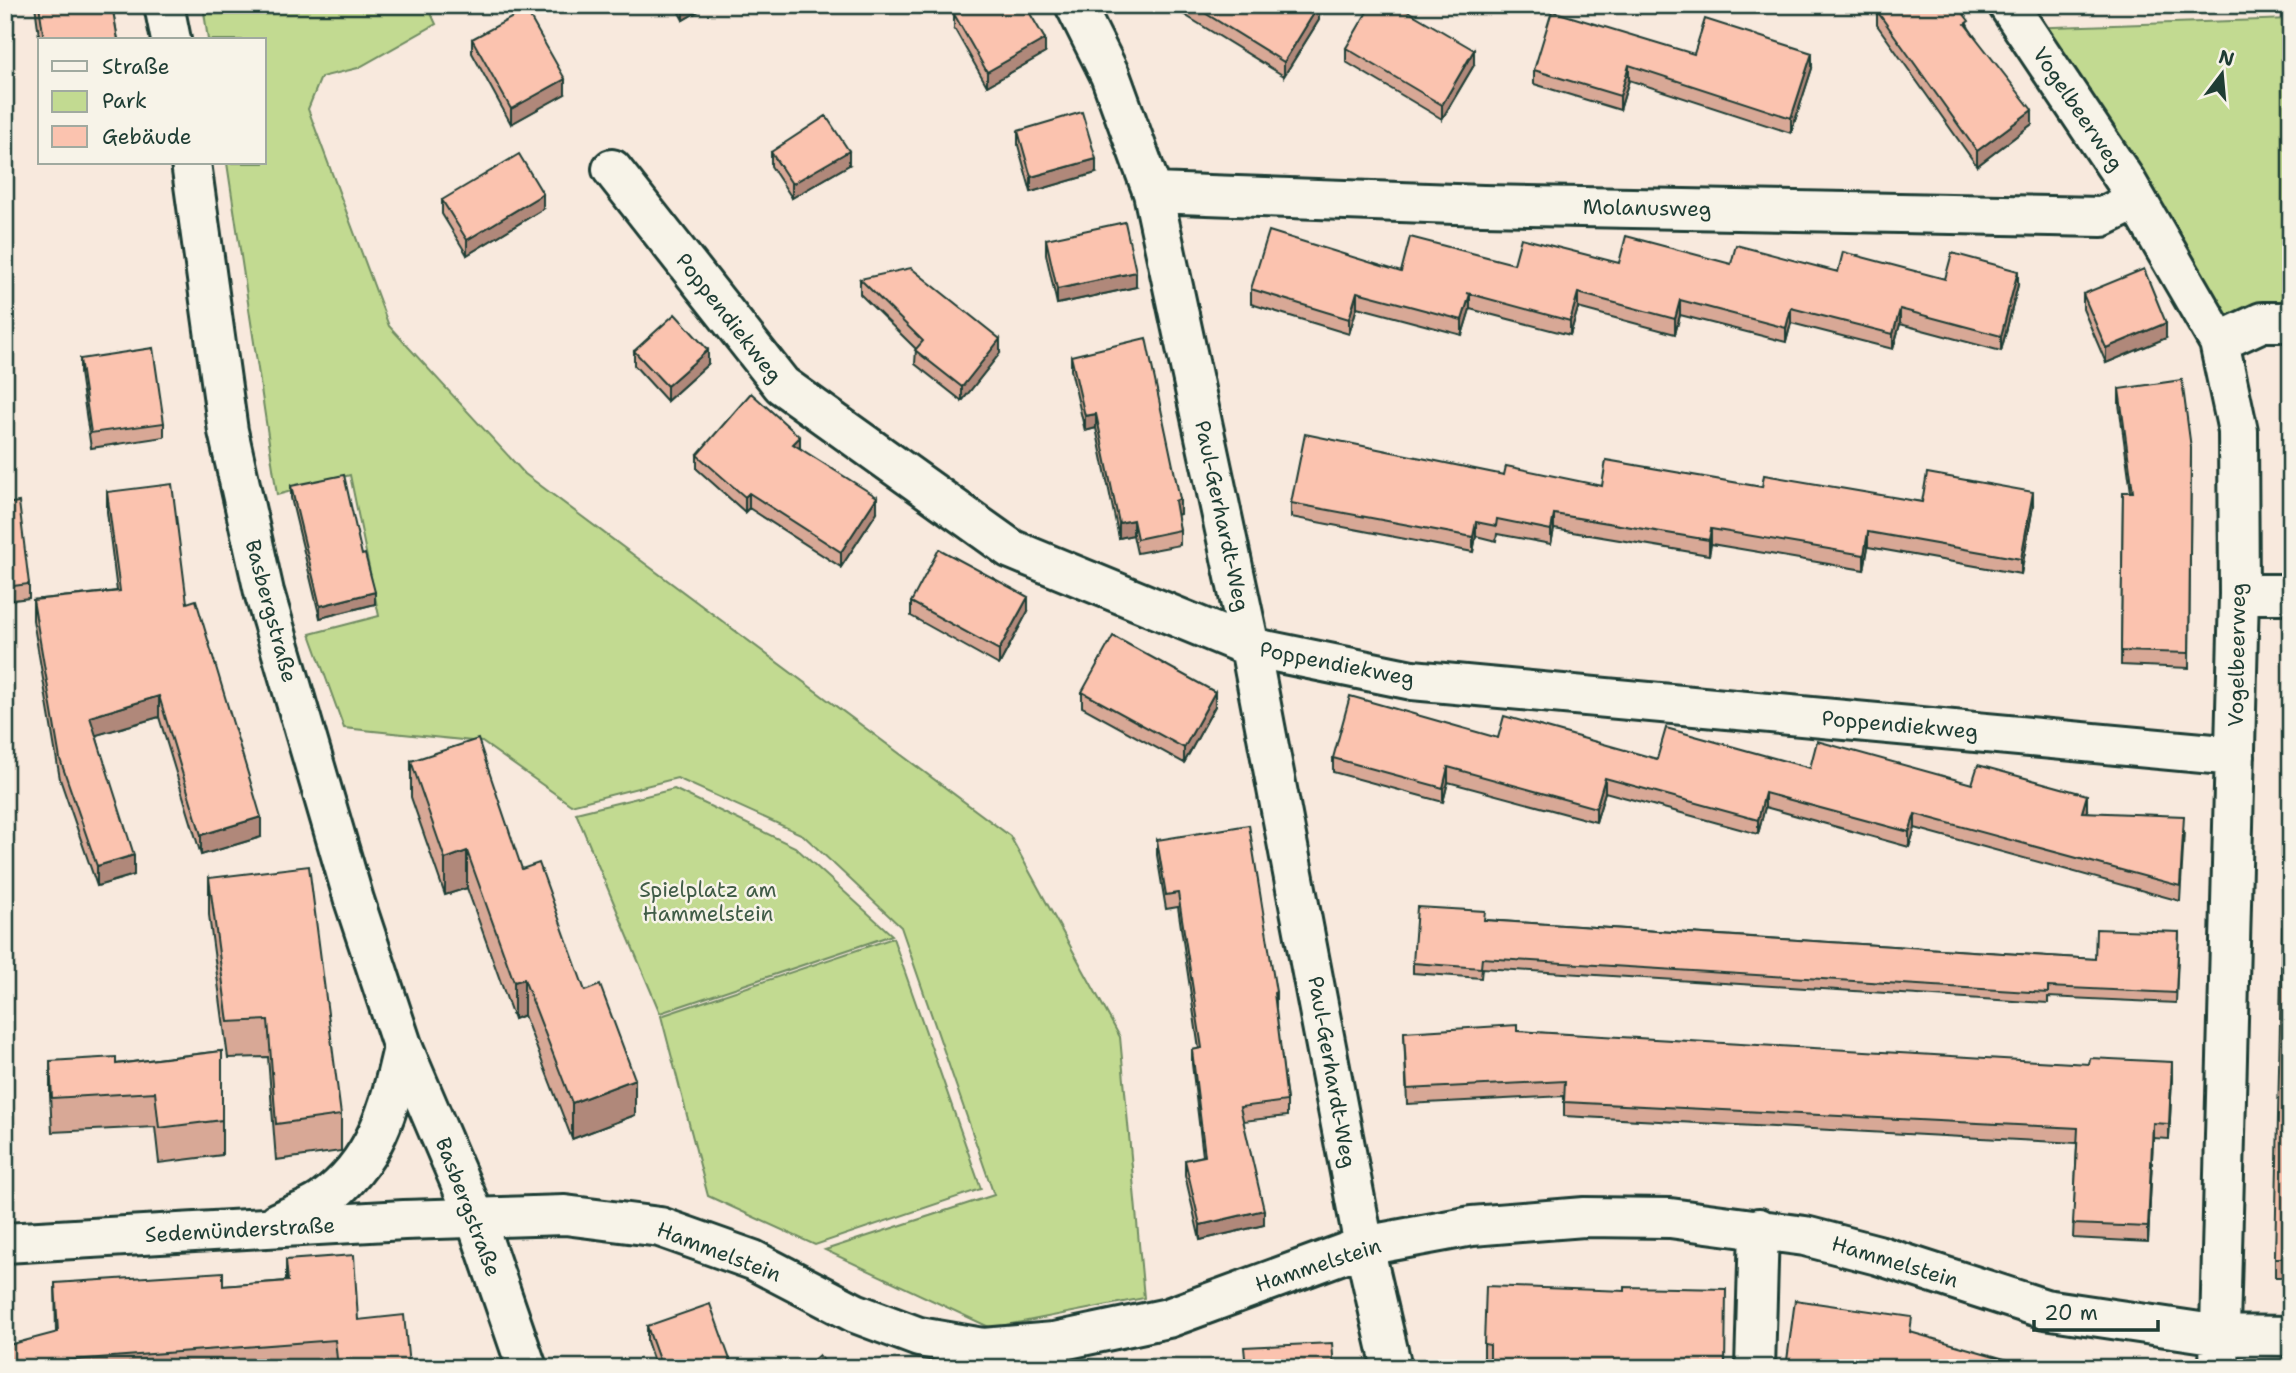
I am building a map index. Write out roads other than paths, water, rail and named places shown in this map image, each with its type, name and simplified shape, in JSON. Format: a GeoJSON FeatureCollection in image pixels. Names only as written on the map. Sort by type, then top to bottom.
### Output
{"type":"FeatureCollection","features":[{"type":"Feature","properties":{"kind":"street"},"geometry":{"type":"LineString","coordinates":[[164,5],[171,38]]}},
{"type":"Feature","properties":{"kind":"street","name":"Paul-Gerhardt-Weg"},"geometry":{"type":"LineString","coordinates":[[1075,5],[1110,75],[1153,193],[1250,647],[1364,1246],[1392,1368]]}},
{"type":"Feature","properties":{"kind":"street","name":"Vogelbeerweg"},"geometry":{"type":"LineString","coordinates":[[2008,5],[2137,200],[2219,342],[2238,431],[2239,594],[2220,1351]]}},
{"type":"Feature","properties":{"kind":"street","name":"Basbergstraße"},"geometry":{"type":"LineString","coordinates":[[191,164],[228,431],[264,592],[354,900],[403,1048],[475,1217],[527,1368]]}},
{"type":"Feature","properties":{"kind":"street","name":"Poppendiekweg"},"geometry":{"type":"LineString","coordinates":[[612,169],[782,385],[1011,549],[1250,647],[1412,680],[2235,756]]}},
{"type":"Feature","properties":{"kind":"street","name":"Molanusweg"},"geometry":{"type":"LineString","coordinates":[[1153,193],[1497,205],[2102,217],[2137,200]]}},
{"type":"Feature","properties":{"kind":"street"},"geometry":{"type":"LineString","coordinates":[[2219,342],[2262,322],[2291,322]]}},
{"type":"Feature","properties":{"kind":"street"},"geometry":{"type":"LineString","coordinates":[[2239,594],[2291,594]]}},
{"type":"Feature","properties":{"kind":"street"},"geometry":{"type":"LineString","coordinates":[[260,1230],[321,1202],[361,1167],[390,1108],[403,1048]]}},
{"type":"Feature","properties":{"kind":"street","name":"Hammelstein"},"geometry":{"type":"LineString","coordinates":[[475,1217],[565,1215],[660,1227],[753,1260],[855,1313],[906,1333],[983,1348],[1054,1342],[1168,1318],[1364,1246],[1472,1226],[1584,1217],[1670,1219],[1759,1228],[1805,1236],[1878,1255],[2045,1309],[2220,1351],[2291,1336]]}},
{"type":"Feature","properties":{"kind":"street","name":"Sedemünderstraße"},"geometry":{"type":"LineString","coordinates":[[5,1243],[475,1217]]}},
{"type":"Feature","properties":{"kind":"street"},"geometry":{"type":"LineString","coordinates":[[1755,1368],[1759,1228]]}},
{"type":"Feature","properties":{"kind":"park label","name":"Spielplatz am Hammelstein"},"geometry":{"type":"Point","coordinates":[708,902]}}]}
